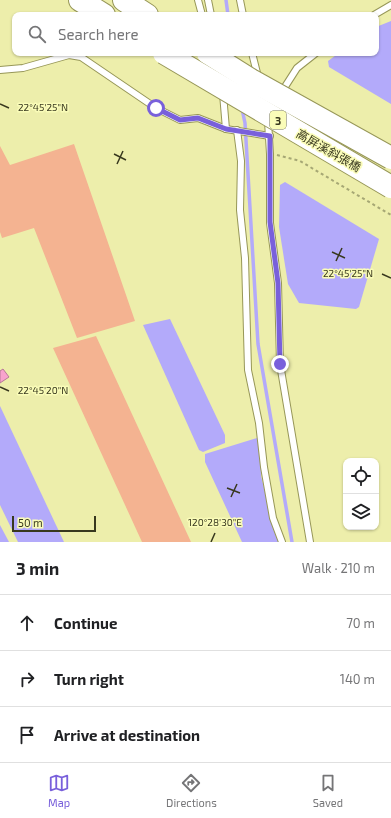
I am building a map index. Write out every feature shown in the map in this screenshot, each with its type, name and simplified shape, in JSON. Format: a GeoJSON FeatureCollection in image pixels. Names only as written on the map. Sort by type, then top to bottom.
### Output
{"type":"FeatureCollection","features":[{"type":"Feature","properties":{"kind":"highway"},"geometry":{"type":"LineString","coordinates":[[80,0],[99,12]]}},
{"type":"Feature","properties":{"kind":"highway"},"geometry":{"type":"LineString","coordinates":[[124,0],[142,12]]}},
{"type":"Feature","properties":{"kind":"highway","name":"高屏溪斜張橋"},"geometry":{"type":"LineString","coordinates":[[169,56],[391,187]]}},
{"type":"Feature","properties":{"kind":"highway","name":"高屏溪斜張橋"},"geometry":{"type":"LineString","coordinates":[[212,61],[252,80],[391,158]]}},
{"type":"Feature","properties":{"kind":"lane"},"geometry":{"type":"LineString","coordinates":[[198,0],[201,12]]}},
{"type":"Feature","properties":{"kind":"lane"},"geometry":{"type":"LineString","coordinates":[[208,0],[210,12]]}},
{"type":"Feature","properties":{"kind":"lane"},"geometry":{"type":"LineString","coordinates":[[240,0],[242,12]]}},
{"type":"Feature","properties":{"kind":"lane"},"geometry":{"type":"LineString","coordinates":[[379,12],[391,5]]}},
{"type":"Feature","properties":{"kind":"lane"},"geometry":{"type":"LineString","coordinates":[[0,70],[23,68],[65,56]]}},
{"type":"Feature","properties":{"kind":"lane"},"geometry":{"type":"LineString","coordinates":[[75,56],[81,57],[156,108],[180,120],[198,118],[226,129],[270,136]]}},
{"type":"Feature","properties":{"kind":"lane"},"geometry":{"type":"LineString","coordinates":[[253,56],[262,94]]}},
{"type":"Feature","properties":{"kind":"lane"},"geometry":{"type":"LineString","coordinates":[[276,102],[296,68],[312,56]]}},
{"type":"Feature","properties":{"kind":"lane"},"geometry":{"type":"LineString","coordinates":[[212,61],[215,94],[224,105]]}},
{"type":"Feature","properties":{"kind":"lane"},"geometry":{"type":"LineString","coordinates":[[220,75],[226,129]]}},
{"type":"Feature","properties":{"kind":"lane"},"geometry":{"type":"LineString","coordinates":[[264,101],[268,115],[270,136],[270,222],[278,283],[280,364],[310,542]]}},
{"type":"Feature","properties":{"kind":"lane"},"geometry":{"type":"LineString","coordinates":[[268,115],[272,108]]}},
{"type":"Feature","properties":{"kind":"lane"},"geometry":{"type":"LineString","coordinates":[[238,130],[241,161],[240,210],[245,258],[248,370],[260,423],[264,467],[273,518],[282,542]]}},
{"type":"Feature","properties":{"kind":"path"},"geometry":{"type":"LineString","coordinates":[[270,154],[300,161],[391,215]]}},
{"type":"Feature","properties":{"kind":"shaded area"},"geometry":{"type":"Polygon","coordinates":[[[391,21],[391,104],[329,67],[328,61],[335,56],[379,56],[379,26],[391,21]]]}},
{"type":"Feature","properties":{"kind":"shaded area"},"geometry":{"type":"Polygon","coordinates":[[[74,144],[135,321],[77,338],[34,228],[2,238],[0,232],[0,146],[10,165],[74,144]]]}},
{"type":"Feature","properties":{"kind":"shaded area"},"geometry":{"type":"Polygon","coordinates":[[[285,182],[379,239],[359,307],[356,309],[299,303],[288,284],[279,227],[280,185],[285,182]]]}},
{"type":"Feature","properties":{"kind":"shaded area"},"geometry":{"type":"Polygon","coordinates":[[[170,319],[225,435],[225,443],[203,452],[199,450],[143,325],[170,319]]]}},
{"type":"Feature","properties":{"kind":"shaded area"},"geometry":{"type":"Polygon","coordinates":[[[96,336],[191,542],[142,542],[53,348],[96,336]]]}},
{"type":"Feature","properties":{"kind":"shaded area"},"geometry":{"type":"Polygon","coordinates":[[[0,406],[64,542],[18,542],[0,505],[0,406]]]}},
{"type":"Feature","properties":{"kind":"shaded area"},"geometry":{"type":"Polygon","coordinates":[[[257,438],[260,440],[261,476],[278,542],[242,542],[205,462],[205,454],[257,438]]]}},
{"type":"Feature","properties":{"kind":"shaded area"},"geometry":{"type":"Polygon","coordinates":[[[0,525],[9,542],[0,542],[0,525]]]}},
{"type":"Feature","properties":{"kind":"building"},"geometry":{"type":"Polygon","coordinates":[[[3,369],[9,377],[0,383],[0,371],[3,369]]]}},
{"type":"Feature","properties":{"kind":"waterway"},"geometry":{"type":"LineString","coordinates":[[226,0],[228,12]]}},
{"type":"Feature","properties":{"kind":"waterway"},"geometry":{"type":"LineString","coordinates":[[234,56],[235,61]]}},
{"type":"Feature","properties":{"kind":"waterway"},"geometry":{"type":"LineString","coordinates":[[242,109],[245,123],[258,344],[292,542]]}},
{"type":"Feature","properties":{"kind":"route"},"geometry":{"type":"LineString","coordinates":[[156,108],[180,120],[198,118],[226,129],[270,136],[270,222],[278,283],[280,364]]}}]}
